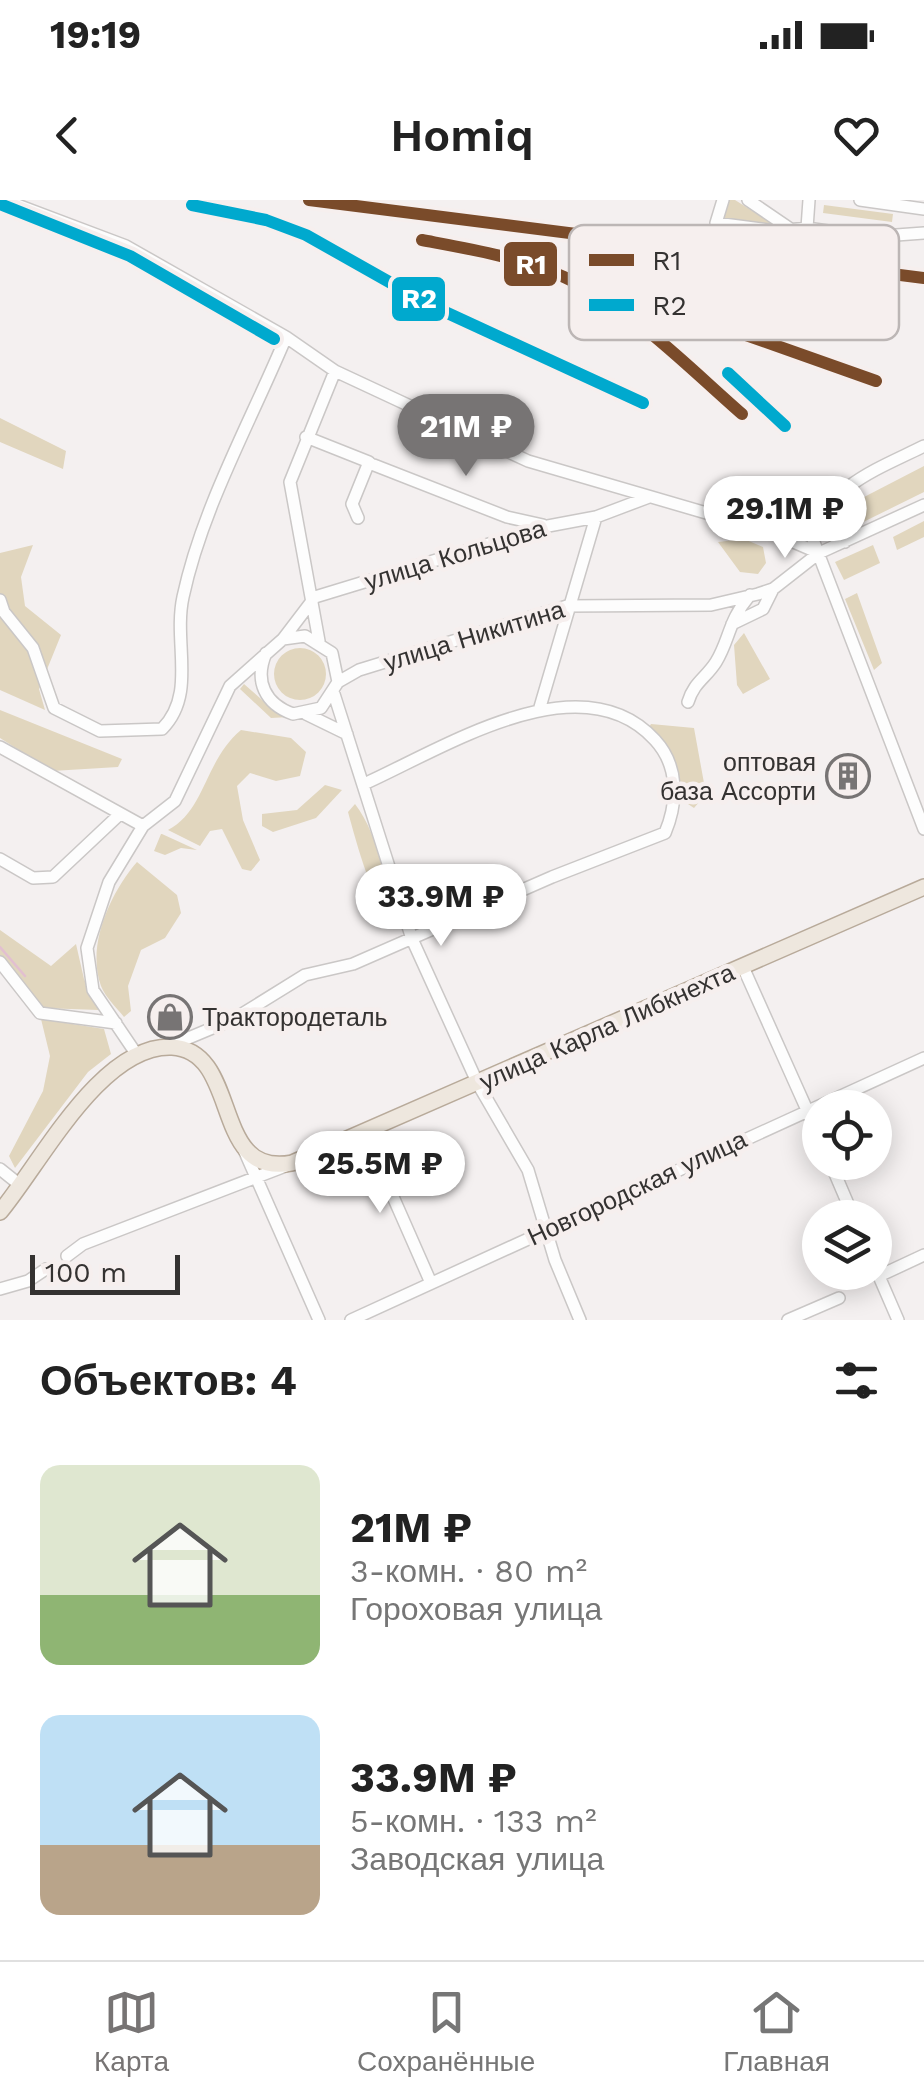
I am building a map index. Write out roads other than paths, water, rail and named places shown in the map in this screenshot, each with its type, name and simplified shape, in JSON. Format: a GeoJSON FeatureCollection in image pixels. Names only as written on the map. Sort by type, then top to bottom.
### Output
{"type":"FeatureCollection","features":[{"type":"Feature","properties":{"kind":"main road","name":"улица Карла Либкнехта"},"geometry":{"type":"LineString","coordinates":[[292,1163],[924,887]]}},
{"type":"Feature","properties":{"kind":"main road"},"geometry":{"type":"LineString","coordinates":[[0,1212],[95,1088],[137,1055],[167,1047],[186,1050],[208,1068],[243,1148],[260,1162],[292,1163]]}},
{"type":"Feature","properties":{"kind":"street"},"geometry":{"type":"LineString","coordinates":[[4,200],[126,246],[286,338],[335,371],[528,461],[768,532],[818,553]]}},
{"type":"Feature","properties":{"kind":"street"},"geometry":{"type":"LineString","coordinates":[[723,200],[716,223],[738,225]]}},
{"type":"Feature","properties":{"kind":"street"},"geometry":{"type":"LineString","coordinates":[[748,200],[785,225]]}},
{"type":"Feature","properties":{"kind":"street"},"geometry":{"type":"LineString","coordinates":[[806,225],[810,200]]}},
{"type":"Feature","properties":{"kind":"street"},"geometry":{"type":"LineString","coordinates":[[860,200],[924,209]]}},
{"type":"Feature","properties":{"kind":"street"},"geometry":{"type":"LineString","coordinates":[[899,235],[924,233]]}},
{"type":"Feature","properties":{"kind":"street"},"geometry":{"type":"LineString","coordinates":[[0,600],[4,612],[33,648],[54,708],[100,732],[162,728],[176,715],[183,698],[178,656],[182,598],[206,527],[286,338]]}},
{"type":"Feature","properties":{"kind":"street"},"geometry":{"type":"LineString","coordinates":[[335,371],[290,482],[296,534],[314,597],[313,620],[319,640],[359,670]]}},
{"type":"Feature","properties":{"kind":"street"},"geometry":{"type":"LineString","coordinates":[[306,437],[507,517],[548,526]]}},
{"type":"Feature","properties":{"kind":"street"},"geometry":{"type":"LineString","coordinates":[[924,446],[855,481],[834,497],[820,515],[812,537],[924,829]]}},
{"type":"Feature","properties":{"kind":"street"},"geometry":{"type":"LineString","coordinates":[[358,518],[352,504],[372,463]]}},
{"type":"Feature","properties":{"kind":"street","name":"улица Кольцова"},"geometry":{"type":"LineString","coordinates":[[314,597],[548,526],[596,517],[649,497]]}},
{"type":"Feature","properties":{"kind":"street"},"geometry":{"type":"LineString","coordinates":[[834,497],[826,514],[825,532],[831,539],[850,542]]}},
{"type":"Feature","properties":{"kind":"street","name":"улица Никитина"},"geometry":{"type":"LineString","coordinates":[[336,688],[359,670],[567,606],[711,605],[773,590],[818,553],[850,542],[924,505]]}},
{"type":"Feature","properties":{"kind":"street"},"geometry":{"type":"LineString","coordinates":[[768,532],[820,515]]}},
{"type":"Feature","properties":{"kind":"street"},"geometry":{"type":"LineString","coordinates":[[540,707],[596,517]]}},
{"type":"Feature","properties":{"kind":"street"},"geometry":{"type":"LineString","coordinates":[[728,626],[763,608],[773,590]]}},
{"type":"Feature","properties":{"kind":"street"},"geometry":{"type":"LineString","coordinates":[[688,702],[692,686],[717,662],[728,626],[750,595]]}},
{"type":"Feature","properties":{"kind":"street"},"geometry":{"type":"LineString","coordinates":[[137,1055],[94,990],[87,948],[109,882],[143,826],[175,801],[239,675],[283,639],[314,597]]}},
{"type":"Feature","properties":{"kind":"street"},"geometry":{"type":"LineString","coordinates":[[283,639],[305,636],[319,640]]}},
{"type":"Feature","properties":{"kind":"street"},"geometry":{"type":"LineString","coordinates":[[263,690],[260,677],[266,653]]}},
{"type":"Feature","properties":{"kind":"street"},"geometry":{"type":"LineString","coordinates":[[332,653],[347,734],[412,939],[478,1084],[528,1170],[555,1260],[580,1320]]}},
{"type":"Feature","properties":{"kind":"street"},"geometry":{"type":"LineString","coordinates":[[239,675],[263,690],[281,710],[306,714],[347,734]]}},
{"type":"Feature","properties":{"kind":"street"},"geometry":{"type":"LineString","coordinates":[[306,714],[321,708],[336,688]]}},
{"type":"Feature","properties":{"kind":"street"},"geometry":{"type":"LineString","coordinates":[[167,1047],[234,1019],[305,975],[353,964],[552,877],[666,833],[675,810],[672,765],[664,750],[630,716],[607,707],[540,707],[364,784]]}},
{"type":"Feature","properties":{"kind":"street"},"geometry":{"type":"LineString","coordinates":[[0,748],[143,826]]}},
{"type":"Feature","properties":{"kind":"street"},"geometry":{"type":"LineString","coordinates":[[0,859],[32,878],[53,877],[120,814]]}},
{"type":"Feature","properties":{"kind":"street"},"geometry":{"type":"LineString","coordinates":[[0,962],[40,1014],[116,1023]]}},
{"type":"Feature","properties":{"kind":"street"},"geometry":{"type":"LineString","coordinates":[[743,967],[802,1098]]}},
{"type":"Feature","properties":{"kind":"street","name":"Новгородская улица"},"geometry":{"type":"LineString","coordinates":[[851,1090],[924,1058]]}},
{"type":"Feature","properties":{"kind":"street","name":"Новгородская улица"},"geometry":{"type":"LineString","coordinates":[[352,1320],[802,1111]]}},
{"type":"Feature","properties":{"kind":"street"},"geometry":{"type":"LineString","coordinates":[[365,1133],[431,1283]]}},
{"type":"Feature","properties":{"kind":"street"},"geometry":{"type":"LineString","coordinates":[[243,1148],[319,1320]]}},
{"type":"Feature","properties":{"kind":"street","name":"улица Карла Либкнехта"},"geometry":{"type":"LineString","coordinates":[[67,1256],[84,1244],[292,1163]]}},
{"type":"Feature","properties":{"kind":"street"},"geometry":{"type":"LineString","coordinates":[[0,1168],[20,1185]]}},
{"type":"Feature","properties":{"kind":"street"},"geometry":{"type":"LineString","coordinates":[[892,1266],[924,1255]]}},
{"type":"Feature","properties":{"kind":"street"},"geometry":{"type":"LineString","coordinates":[[0,1289],[28,1281],[46,1269]]}},
{"type":"Feature","properties":{"kind":"street"},"geometry":{"type":"LineString","coordinates":[[885,1290],[898,1320]]}},
{"type":"Feature","properties":{"kind":"street"},"geometry":{"type":"LineString","coordinates":[[788,1320],[838,1298]]}},
{"type":"Feature","properties":{"kind":"waterway"},"geometry":{"type":"LineString","coordinates":[[0,947],[25,976]]}},
{"type":"Feature","properties":{"kind":"place","name":"оптовая база Ассорти"},"geometry":{"type":"Point","coordinates":[848,776]}},
{"type":"Feature","properties":{"kind":"place","name":"Трактородеталь"},"geometry":{"type":"Point","coordinates":[170,1017]}}]}
